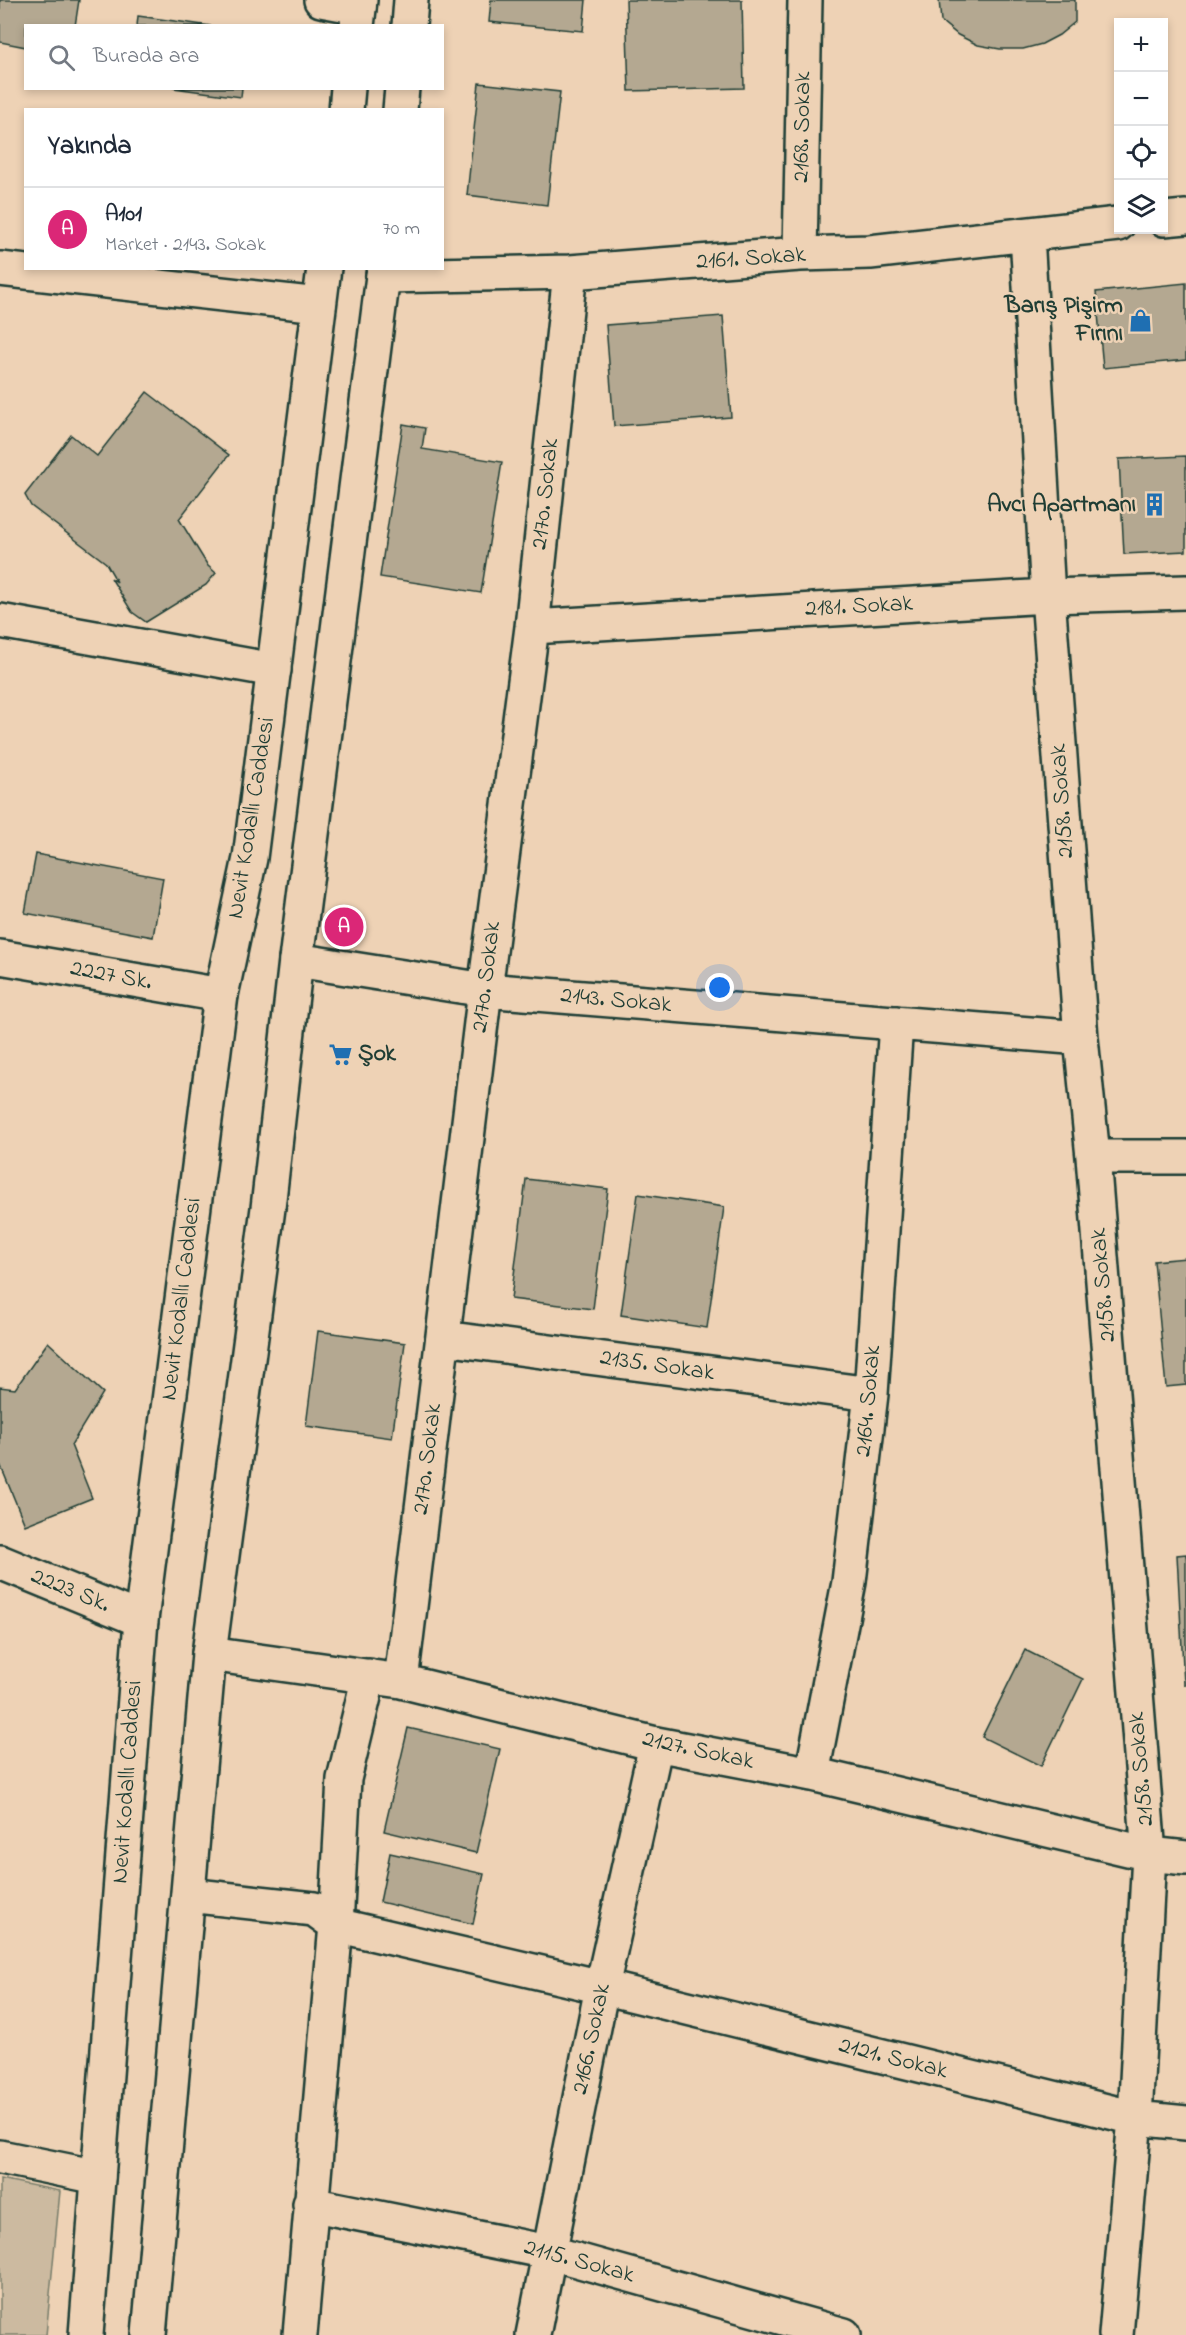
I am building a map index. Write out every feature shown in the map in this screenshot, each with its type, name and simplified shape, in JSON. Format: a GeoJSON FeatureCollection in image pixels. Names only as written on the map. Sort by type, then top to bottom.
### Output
{"type":"FeatureCollection","features":[{"type":"Feature","properties":{"kind":"street"},"geometry":{"type":"LineString","coordinates":[[321,0],[359,11]]}},
{"type":"Feature","properties":{"kind":"street"},"geometry":{"type":"LineString","coordinates":[[409,24],[411,0]]}},
{"type":"Feature","properties":{"kind":"street","name":"2168. Sokak"},"geometry":{"type":"LineString","coordinates":[[801,254],[806,0]]}},
{"type":"Feature","properties":{"kind":"street"},"geometry":{"type":"LineString","coordinates":[[346,108],[348,90]]}},
{"type":"Feature","properties":{"kind":"street"},"geometry":{"type":"LineString","coordinates":[[400,108],[402,90]]}},
{"type":"Feature","properties":{"kind":"street"},"geometry":{"type":"LineString","coordinates":[[1168,219],[1186,217]]}},
{"type":"Feature","properties":{"kind":"street","name":"2161. Sokak"},"geometry":{"type":"LineString","coordinates":[[383,272],[570,272],[801,254],[870,252],[1114,225]]}},
{"type":"Feature","properties":{"kind":"street","name":"2158. Sokak"},"geometry":{"type":"LineString","coordinates":[[1027,235],[1047,596],[1081,1038],[1093,1157],[1149,1854],[1135,2118],[1116,2335]]}},
{"type":"Feature","properties":{"kind":"street"},"geometry":{"type":"LineString","coordinates":[[0,270],[320,305]]}},
{"type":"Feature","properties":{"kind":"street","name":"Nevit Kodallı Caddesi"},"geometry":{"type":"LineString","coordinates":[[86,2335],[141,1620],[222,995],[250,858],[324,270]]}},
{"type":"Feature","properties":{"kind":"street"},"geometry":{"type":"LineString","coordinates":[[149,2335],[209,1654],[268,1208],[296,960],[383,272]]}},
{"type":"Feature","properties":{"kind":"street","name":"2170. Sokak"},"geometry":{"type":"LineString","coordinates":[[401,1681],[485,990],[532,627],[570,272]]}},
{"type":"Feature","properties":{"kind":"street","name":"2181. Sokak"},"geometry":{"type":"LineString","coordinates":[[532,627],[1047,596],[1186,592]]}},
{"type":"Feature","properties":{"kind":"street"},"geometry":{"type":"LineString","coordinates":[[0,621],[274,670]]}},
{"type":"Feature","properties":{"kind":"street","name":"2227 Sk."},"geometry":{"type":"LineString","coordinates":[[0,957],[222,995]]}},
{"type":"Feature","properties":{"kind":"street","name":"2143. Sokak"},"geometry":{"type":"LineString","coordinates":[[296,960],[485,990],[1081,1038]]}},
{"type":"Feature","properties":{"kind":"street","name":"2164. Sokak"},"geometry":{"type":"LineString","coordinates":[[812,1774],[849,1582],[871,1394],[896,1023]]}},
{"type":"Feature","properties":{"kind":"street"},"geometry":{"type":"LineString","coordinates":[[1093,1157],[1186,1157]]}},
{"type":"Feature","properties":{"kind":"street","name":"2135. Sokak"},"geometry":{"type":"LineString","coordinates":[[443,1338],[871,1394]]}},
{"type":"Feature","properties":{"kind":"street","name":"2223 Sk."},"geometry":{"type":"LineString","coordinates":[[0,1562],[141,1620]]}},
{"type":"Feature","properties":{"kind":"street","name":"2127. Sokak"},"geometry":{"type":"LineString","coordinates":[[209,1654],[401,1681],[656,1744],[812,1774],[1149,1854],[1186,1858]]}},
{"type":"Feature","properties":{"kind":"street"},"geometry":{"type":"LineString","coordinates":[[300,2335],[336,1925],[344,1779],[369,1676]]}},
{"type":"Feature","properties":{"kind":"street","name":"2166. Sokak"},"geometry":{"type":"LineString","coordinates":[[533,2335],[602,1987],[656,1744]]}},
{"type":"Feature","properties":{"kind":"street"},"geometry":{"type":"LineString","coordinates":[[188,1895],[314,1909],[336,1925]]}},
{"type":"Feature","properties":{"kind":"street","name":"2121. Sokak"},"geometry":{"type":"LineString","coordinates":[[336,1925],[602,1987],[1135,2118],[1186,2123]]}},
{"type":"Feature","properties":{"kind":"street"},"geometry":{"type":"LineString","coordinates":[[0,2157],[98,2177]]}},
{"type":"Feature","properties":{"kind":"street","name":"2115. Sokak"},"geometry":{"type":"LineString","coordinates":[[310,2204],[548,2252],[844,2335]]}},
{"type":"Feature","properties":{"kind":"shaded area"},"geometry":{"type":"Polygon","coordinates":[[[0,2179],[60,2191],[46,2335],[0,2335],[0,2179]]]}},
{"type":"Feature","properties":{"kind":"building"},"geometry":{"type":"Polygon","coordinates":[[[0,0],[79,0],[75,24],[24,24],[24,47],[0,42],[0,0]]]}},
{"type":"Feature","properties":{"kind":"building"},"geometry":{"type":"Polygon","coordinates":[[[491,0],[586,0],[583,31],[489,22],[491,0]]]}},
{"type":"Feature","properties":{"kind":"building"},"geometry":{"type":"Polygon","coordinates":[[[626,0],[742,0],[744,88],[629,91],[626,0]]]}},
{"type":"Feature","properties":{"kind":"building"},"geometry":{"type":"Polygon","coordinates":[[[939,0],[1075,0],[1075,22],[1059,35],[1042,44],[1023,49],[1000,49],[978,45],[958,35],[941,21],[939,0]]]}},
{"type":"Feature","properties":{"kind":"building"},"geometry":{"type":"Polygon","coordinates":[[[138,16],[196,24],[137,24],[138,16]]]}},
{"type":"Feature","properties":{"kind":"building"},"geometry":{"type":"Polygon","coordinates":[[[479,83],[560,92],[547,205],[467,195],[479,83]]]}},
{"type":"Feature","properties":{"kind":"building"},"geometry":{"type":"Polygon","coordinates":[[[188,90],[242,90],[241,97],[188,90]]]}},
{"type":"Feature","properties":{"kind":"building"},"geometry":{"type":"Polygon","coordinates":[[[1186,283],[1186,360],[1103,368],[1096,292],[1186,283]]]}},
{"type":"Feature","properties":{"kind":"building"},"geometry":{"type":"Polygon","coordinates":[[[723,316],[731,417],[614,426],[606,325],[723,316]]]}},
{"type":"Feature","properties":{"kind":"building"},"geometry":{"type":"Polygon","coordinates":[[[147,392],[229,455],[179,519],[208,566],[216,573],[206,585],[146,622],[132,612],[111,578],[117,582],[106,563],[31,506],[25,495],[71,435],[97,456],[147,392]]]}},
{"type":"Feature","properties":{"kind":"building"},"geometry":{"type":"Polygon","coordinates":[[[403,424],[425,428],[422,449],[502,462],[481,593],[380,577],[403,424]]]}},
{"type":"Feature","properties":{"kind":"building","name":"Avcı Apartmanı"},"geometry":{"type":"Polygon","coordinates":[[[1186,456],[1186,551],[1124,554],[1119,459],[1186,456]]]}},
{"type":"Feature","properties":{"kind":"building"},"geometry":{"type":"Polygon","coordinates":[[[36,854],[163,878],[153,937],[25,913],[36,854]]]}},
{"type":"Feature","properties":{"kind":"building"},"geometry":{"type":"Polygon","coordinates":[[[526,1179],[608,1189],[593,1309],[511,1299],[526,1179]]]}},
{"type":"Feature","properties":{"kind":"building"},"geometry":{"type":"Polygon","coordinates":[[[638,1194],[724,1207],[707,1328],[621,1315],[638,1194]]]}},
{"type":"Feature","properties":{"kind":"building"},"geometry":{"type":"Polygon","coordinates":[[[1186,1258],[1186,1385],[1166,1387],[1154,1261],[1186,1258]]]}},
{"type":"Feature","properties":{"kind":"building"},"geometry":{"type":"Polygon","coordinates":[[[318,1331],[405,1343],[392,1438],[306,1426],[318,1331]]]}},
{"type":"Feature","properties":{"kind":"building"},"geometry":{"type":"Polygon","coordinates":[[[48,1342],[103,1393],[71,1445],[92,1498],[25,1525],[0,1464],[0,1387],[15,1389],[48,1342]]]}},
{"type":"Feature","properties":{"kind":"building"},"geometry":{"type":"Polygon","coordinates":[[[1186,1554],[1186,1685],[1184,1685],[1177,1555],[1186,1554]]]}},
{"type":"Feature","properties":{"kind":"building"},"geometry":{"type":"Polygon","coordinates":[[[1025,1650],[1083,1679],[1041,1766],[982,1737],[1025,1650]]]}},
{"type":"Feature","properties":{"kind":"building"},"geometry":{"type":"Polygon","coordinates":[[[408,1728],[500,1749],[476,1853],[384,1831],[408,1728]]]}},
{"type":"Feature","properties":{"kind":"building"},"geometry":{"type":"Polygon","coordinates":[[[390,1853],[484,1874],[473,1924],[380,1902],[390,1853]]]}},
{"type":"Feature","properties":{"kind":"place","name":"Barış Pişirm Fırını"},"geometry":{"type":"Point","coordinates":[1141,320]}},
{"type":"Feature","properties":{"kind":"place","name":"Avcı Apartmanı"},"geometry":{"type":"Point","coordinates":[1154,505]}},
{"type":"Feature","properties":{"kind":"place","name":"A101"},"geometry":{"type":"Point","coordinates":[344,927]}},
{"type":"Feature","properties":{"kind":"place","name":"Şok"},"geometry":{"type":"Point","coordinates":[340,1054]}}]}
